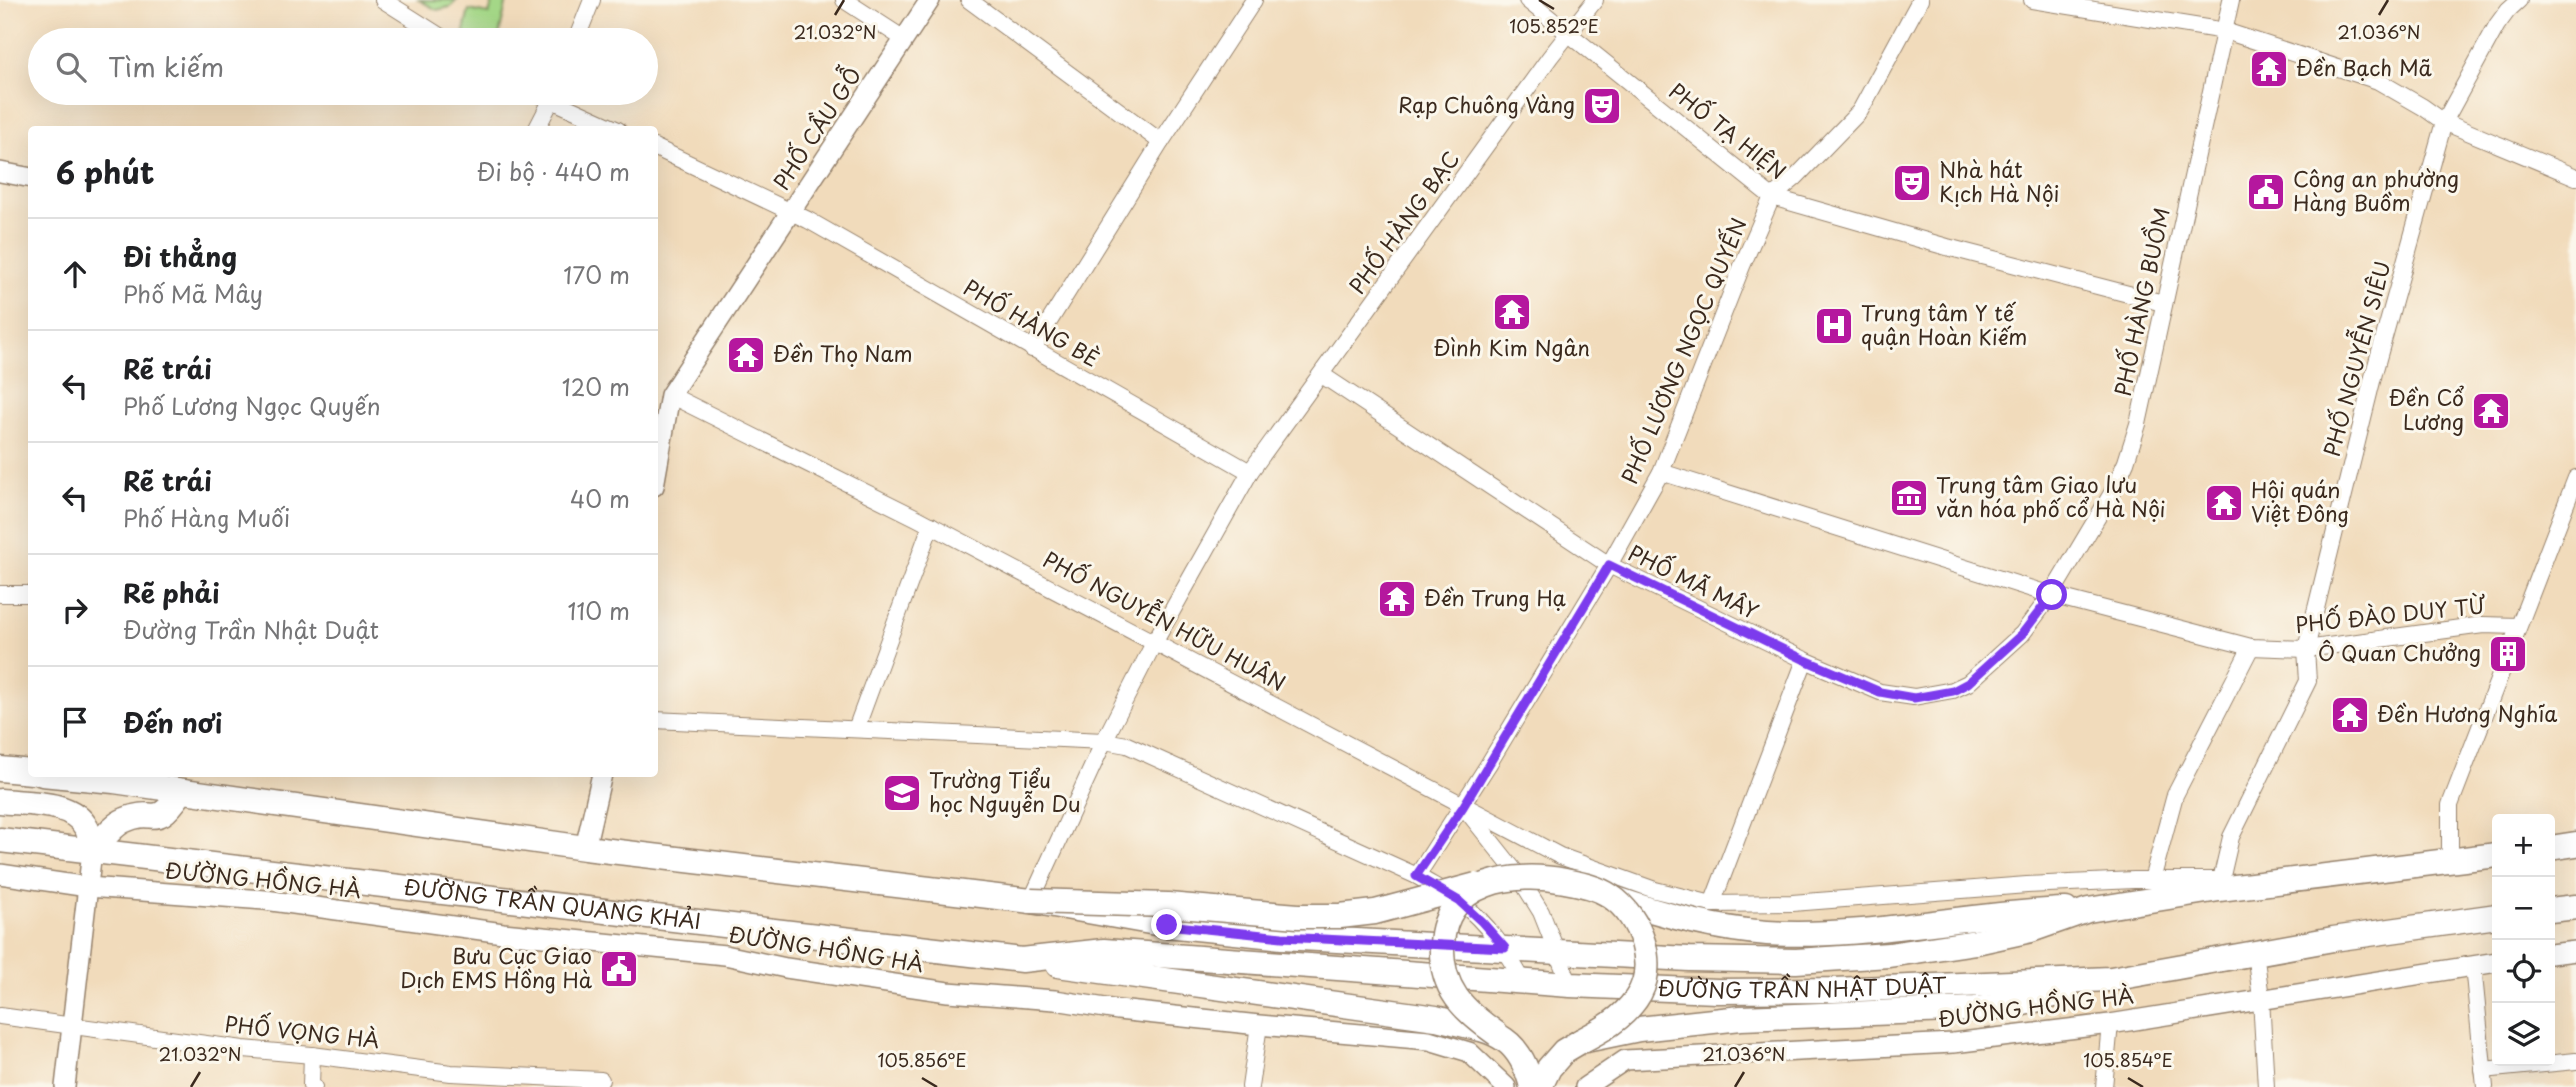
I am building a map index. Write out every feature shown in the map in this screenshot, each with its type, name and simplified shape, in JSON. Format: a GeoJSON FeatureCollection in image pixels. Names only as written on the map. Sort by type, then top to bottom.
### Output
{"type":"FeatureCollection","features":[{"type":"Feature","properties":{"kind":"main road"},"geometry":{"type":"LineString","coordinates":[[0,769],[28,772]]}},
{"type":"Feature","properties":{"kind":"main road"},"geometry":{"type":"LineString","coordinates":[[116,777],[181,792],[585,848],[1031,901],[1168,905],[1298,916],[1340,916],[1375,912],[1493,881],[1532,876],[1579,884],[1665,916],[1768,933],[1861,931],[2030,911],[2088,910]]}},
{"type":"Feature","properties":{"kind":"main road"},"geometry":{"type":"LineString","coordinates":[[92,851],[121,821],[132,817],[160,817],[181,792]]}},
{"type":"Feature","properties":{"kind":"main road"},"geometry":{"type":"LineString","coordinates":[[0,801],[60,808],[71,812],[87,828],[92,851]]}},
{"type":"Feature","properties":{"kind":"main road","name":"ĐƯỜNG TRẦN QUANG KHẢI"},"geometry":{"type":"LineString","coordinates":[[0,840],[1022,960],[1102,961]]}},
{"type":"Feature","properties":{"kind":"main road"},"geometry":{"type":"LineString","coordinates":[[2555,847],[2576,844]]}},
{"type":"Feature","properties":{"kind":"main road","name":"ĐƯỜNG TRẦN NHẬT DUẬT"},"geometry":{"type":"LineString","coordinates":[[1031,901],[1167,925],[1282,937],[1689,959],[1796,961],[1889,956],[1976,943],[2032,930],[2088,910],[2492,856]]}},
{"type":"Feature","properties":{"kind":"main road"},"geometry":{"type":"LineString","coordinates":[[1493,881],[1475,889],[1461,901],[1451,915],[1443,934],[1442,956],[1446,979],[1471,1016],[1497,1034],[1521,1057],[1532,1087]]}},
{"type":"Feature","properties":{"kind":"main road"},"geometry":{"type":"LineString","coordinates":[[1541,1087],[1549,1068],[1564,1051],[1607,1027],[1627,1010],[1637,997],[1645,978],[1646,958],[1640,932],[1628,913],[1611,897]]}},
{"type":"Feature","properties":{"kind":"main road"},"geometry":{"type":"LineString","coordinates":[[2555,909],[2576,907]]}},
{"type":"Feature","properties":{"kind":"main road","name":"ĐƯỜNG TRẦN NHẬT DUẬT"},"geometry":{"type":"LineString","coordinates":[[1102,961],[1717,991],[1834,990],[2111,979],[2255,952],[2492,917]]}},
{"type":"Feature","properties":{"kind":"main road"},"geometry":{"type":"LineString","coordinates":[[1102,961],[1436,1018],[1497,1034]]}},
{"type":"Feature","properties":{"kind":"main road"},"geometry":{"type":"LineString","coordinates":[[1581,1041],[1639,1029],[1741,1018],[1975,1009],[2021,1004],[2111,979]]}},
{"type":"Feature","properties":{"kind":"street"},"geometry":{"type":"LineString","coordinates":[[383,0],[427,28]]}},
{"type":"Feature","properties":{"kind":"street"},"geometry":{"type":"LineString","coordinates":[[581,28],[592,0]]}},
{"type":"Feature","properties":{"kind":"street"},"geometry":{"type":"LineString","coordinates":[[844,0],[904,39]]}},
{"type":"Feature","properties":{"kind":"street","name":"PHỐ CẦU GỖ"},"geometry":{"type":"LineString","coordinates":[[662,391],[791,213],[930,0]]}},
{"type":"Feature","properties":{"kind":"street"},"geometry":{"type":"LineString","coordinates":[[969,0],[1161,142]]}},
{"type":"Feature","properties":{"kind":"street"},"geometry":{"type":"LineString","coordinates":[[1032,349],[1161,142],[1254,0]]}},
{"type":"Feature","properties":{"kind":"street","name":"PHỐ TẠ HIỆN"},"geometry":{"type":"LineString","coordinates":[[1527,0],[1772,197],[1947,247],[2164,303]]}},
{"type":"Feature","properties":{"kind":"street","name":"PHỐ HÀNG BẠC"},"geometry":{"type":"LineString","coordinates":[[1031,901],[1104,741],[1154,643],[1250,472],[1567,33],[1595,0]]}},
{"type":"Feature","properties":{"kind":"street","name":"PHỐ LƯƠNG NGỌC QUYẾN"},"geometry":{"type":"LineString","coordinates":[[1416,876],[1463,807],[1609,565],[1661,472],[1772,197],[1796,177],[1860,111],[1920,0]]}},
{"type":"Feature","properties":{"kind":"street"},"geometry":{"type":"LineString","coordinates":[[2032,0],[2225,31],[2378,81],[2444,122],[2576,177]]}},
{"type":"Feature","properties":{"kind":"street","name":"PHỐ HÀNG BUỒM"},"geometry":{"type":"LineString","coordinates":[[2052,595],[2112,493],[2126,462],[2138,424],[2231,0]]}},
{"type":"Feature","properties":{"kind":"street","name":"PHỐ NGUYỄN SIÊU"},"geometry":{"type":"LineString","coordinates":[[2221,880],[2231,837],[2308,681],[2306,649],[2374,373],[2444,122],[2497,25],[2519,0]]}},
{"type":"Feature","properties":{"kind":"street"},"geometry":{"type":"LineString","coordinates":[[538,126],[549,105]]}},
{"type":"Feature","properties":{"kind":"street"},"geometry":{"type":"LineString","coordinates":[[571,105],[610,126]]}},
{"type":"Feature","properties":{"kind":"street","name":"PHỐ HÀNG BÈ"},"geometry":{"type":"LineString","coordinates":[[658,149],[791,213],[1250,472]]}},
{"type":"Feature","properties":{"kind":"street"},"geometry":{"type":"LineString","coordinates":[[0,172],[28,177]]}},
{"type":"Feature","properties":{"kind":"street","name":"PHỐ MÃ MÂY"},"geometry":{"type":"LineString","coordinates":[[1322,375],[1609,565],[1805,660],[1880,692],[1914,698],[1941,694],[1968,683],[2022,634],[2052,595]]}},
{"type":"Feature","properties":{"kind":"street"},"geometry":{"type":"LineString","coordinates":[[658,438],[662,391]]}},
{"type":"Feature","properties":{"kind":"street","name":"PHỐ NGUYỄN HỮU HUÂN"},"geometry":{"type":"LineString","coordinates":[[662,391],[931,526],[1463,807],[1518,875],[1541,912],[1570,985]]}},
{"type":"Feature","properties":{"kind":"street","name":"PHỐ ĐÀO DUY TỪ"},"geometry":{"type":"LineString","coordinates":[[1661,472],[2052,595],[2251,647],[2306,649],[2483,625],[2518,626]]}},
{"type":"Feature","properties":{"kind":"street"},"geometry":{"type":"LineString","coordinates":[[2510,649],[2576,478]]}},
{"type":"Feature","properties":{"kind":"street"},"geometry":{"type":"LineString","coordinates":[[856,729],[931,526]]}},
{"type":"Feature","properties":{"kind":"street"},"geometry":{"type":"LineString","coordinates":[[0,594],[28,594]]}},
{"type":"Feature","properties":{"kind":"street"},"geometry":{"type":"LineString","coordinates":[[2152,880],[2175,795],[2251,647]]}},
{"type":"Feature","properties":{"kind":"street"},"geometry":{"type":"LineString","coordinates":[[1713,904],[1805,660]]}},
{"type":"Feature","properties":{"kind":"street"},"geometry":{"type":"LineString","coordinates":[[2450,862],[2450,805],[2504,665]]}},
{"type":"Feature","properties":{"kind":"street"},"geometry":{"type":"LineString","coordinates":[[658,720],[1104,741],[1127,745],[1416,876],[1459,901],[1505,948],[1524,983]]}},
{"type":"Feature","properties":{"kind":"street"},"geometry":{"type":"LineString","coordinates":[[585,848],[601,777]]}},
{"type":"Feature","properties":{"kind":"street","name":"ĐƯỜNG TRẦN NHẬT DUẬT"},"geometry":{"type":"LineString","coordinates":[[1463,807],[1560,856],[1656,890],[1713,904],[1792,903],[2027,885],[2152,880],[2233,880],[2255,886]]}},
{"type":"Feature","properties":{"kind":"street"},"geometry":{"type":"LineString","coordinates":[[65,1087],[92,851]]}},
{"type":"Feature","properties":{"kind":"street","name":"ĐƯỜNG HỒNG HÀ"},"geometry":{"type":"LineString","coordinates":[[0,874],[88,887],[265,900],[503,933],[725,955],[786,968],[948,992],[1055,1000],[1118,1010],[1429,1040],[1469,1052],[1506,1087]]}},
{"type":"Feature","properties":{"kind":"street"},"geometry":{"type":"LineString","coordinates":[[2555,953],[2576,951]]}},
{"type":"Feature","properties":{"kind":"street"},"geometry":{"type":"LineString","coordinates":[[2255,952],[2261,998],[2266,1087]]}},
{"type":"Feature","properties":{"kind":"street","name":"ĐƯỜNG HỒNG HÀ"},"geometry":{"type":"LineString","coordinates":[[1585,1087],[1625,1060],[1953,1043],[2110,1024],[2492,963]]}},
{"type":"Feature","properties":{"kind":"street"},"geometry":{"type":"LineString","coordinates":[[2473,965],[2485,1087]]}},
{"type":"Feature","properties":{"kind":"street","name":"PHỐ VỌNG HÀ"},"geometry":{"type":"LineString","coordinates":[[0,1016],[243,1049],[312,1055],[450,1080],[601,1080]]}},
{"type":"Feature","properties":{"kind":"street"},"geometry":{"type":"LineString","coordinates":[[2104,1087],[2110,1024]]}},
{"type":"Feature","properties":{"kind":"street"},"geometry":{"type":"LineString","coordinates":[[1250,1087],[1259,1025]]}},
{"type":"Feature","properties":{"kind":"street"},"geometry":{"type":"LineString","coordinates":[[312,1055],[311,1085],[314,1087]]}},
{"type":"Feature","properties":{"kind":"street"},"geometry":{"type":"LineString","coordinates":[[2483,1070],[2576,1061]]}},
{"type":"Feature","properties":{"kind":"green space"},"geometry":{"type":"Polygon","coordinates":[[[419,0],[457,0],[450,7],[437,10],[419,0]]]}},
{"type":"Feature","properties":{"kind":"green space"},"geometry":{"type":"Polygon","coordinates":[[[493,0],[507,0],[501,28],[465,28],[469,10],[489,14],[493,0]]]}},
{"type":"Feature","properties":{"kind":"place","name":"Đền Bạch Mã"},"geometry":{"type":"Point","coordinates":[2269,69]}},
{"type":"Feature","properties":{"kind":"place","name":"Rạp Chuông Vàng"},"geometry":{"type":"Point","coordinates":[1602,106]}},
{"type":"Feature","properties":{"kind":"place","name":"Nhà hát Kịch Hà Nội"},"geometry":{"type":"Point","coordinates":[1912,183]}},
{"type":"Feature","properties":{"kind":"place","name":"Công an phường Hàng Buồm"},"geometry":{"type":"Point","coordinates":[2266,192]}},
{"type":"Feature","properties":{"kind":"place","name":"Đình Kim Ngân"},"geometry":{"type":"Point","coordinates":[1512,312]}},
{"type":"Feature","properties":{"kind":"place","name":"Trung tâm Y tế quận Hoàn Kiếm"},"geometry":{"type":"Point","coordinates":[1834,326]}},
{"type":"Feature","properties":{"kind":"place","name":"Đền Thọ Nam"},"geometry":{"type":"Point","coordinates":[746,355]}},
{"type":"Feature","properties":{"kind":"place","name":"Đền Cổ Lương"},"geometry":{"type":"Point","coordinates":[2491,411]}},
{"type":"Feature","properties":{"kind":"place","name":"Trung tâm Giao lưu văn hóa phố cổ Hà Nội"},"geometry":{"type":"Point","coordinates":[1909,498]}},
{"type":"Feature","properties":{"kind":"place","name":"Hội quán Việt Đông"},"geometry":{"type":"Point","coordinates":[2224,503]}},
{"type":"Feature","properties":{"kind":"place","name":"Đền Trung Hạ"},"geometry":{"type":"Point","coordinates":[1397,599]}},
{"type":"Feature","properties":{"kind":"place","name":"Ô Quan Chưởng"},"geometry":{"type":"Point","coordinates":[2508,654]}},
{"type":"Feature","properties":{"kind":"place","name":"Đền Hương Nghĩa"},"geometry":{"type":"Point","coordinates":[2350,715]}},
{"type":"Feature","properties":{"kind":"place","name":"Trường Tiểu học Nguyễn Du"},"geometry":{"type":"Point","coordinates":[902,793]}},
{"type":"Feature","properties":{"kind":"place","name":"Bưu Cục Giao Dịch EMS Hồng Hà"},"geometry":{"type":"Point","coordinates":[619,969]}},
{"type":"Feature","properties":{"kind":"route"},"geometry":{"type":"LineString","coordinates":[[1167,925],[1282,937],[1505,948],[1459,901],[1416,876],[1463,807],[1609,565],[1805,660],[1880,692],[1914,698],[1953,691],[1968,683],[2022,634],[2052,595]]}}]}
